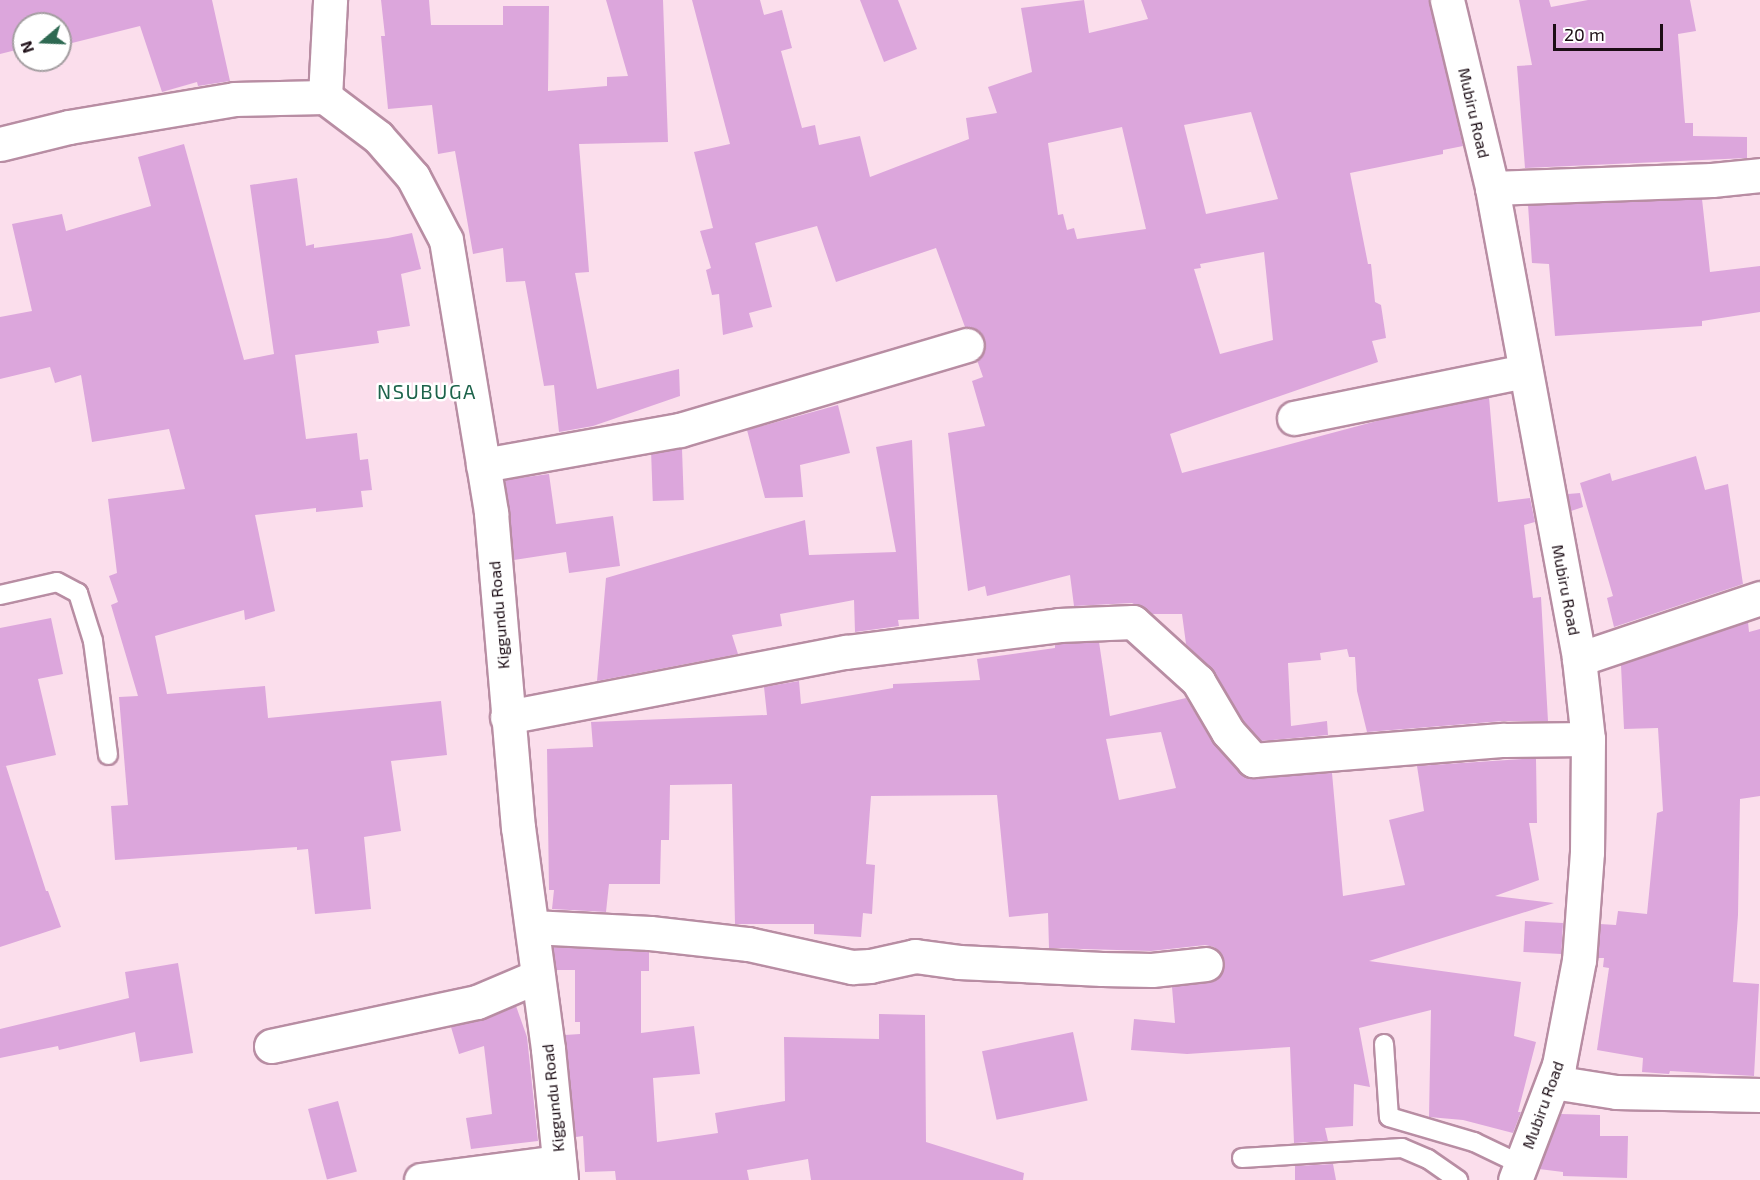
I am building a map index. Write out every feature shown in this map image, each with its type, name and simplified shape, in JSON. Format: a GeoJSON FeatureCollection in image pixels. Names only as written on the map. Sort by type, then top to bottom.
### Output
{"type":"FeatureCollection","features":[{"type":"Feature","properties":{"kind":"street"},"geometry":{"type":"LineString","coordinates":[[0,144],[69,127],[234,99],[325,97],[330,0]]}},
{"type":"Feature","properties":{"kind":"street","name":"Mubiru Road"},"geometry":{"type":"LineString","coordinates":[[1447,0],[1491,188],[1579,659],[1588,739],[1587,852],[1579,960],[1559,1065],[1518,1172]]}},
{"type":"Feature","properties":{"kind":"street","name":"Kiggundu Road"},"geometry":{"type":"LineString","coordinates":[[325,97],[378,137],[413,177],[446,240],[491,513],[518,826],[560,1171]]}},
{"type":"Feature","properties":{"kind":"street"},"geometry":{"type":"LineString","coordinates":[[1491,188],[1712,180],[1760,175]]}},
{"type":"Feature","properties":{"kind":"street"},"geometry":{"type":"LineString","coordinates":[[483,465],[680,430],[967,345]]}},
{"type":"Feature","properties":{"kind":"street"},"geometry":{"type":"LineString","coordinates":[[1294,418],[1525,371]]}},
{"type":"Feature","properties":{"kind":"street"},"geometry":{"type":"LineString","coordinates":[[1579,659],[1760,598]]}},
{"type":"Feature","properties":{"kind":"street"},"geometry":{"type":"LineString","coordinates":[[507,717],[846,652],[1059,624],[1134,622],[1198,681],[1228,732],[1253,760],[1494,741],[1588,739]]}},
{"type":"Feature","properties":{"kind":"street"},"geometry":{"type":"LineString","coordinates":[[532,927],[650,933],[748,944],[852,967],[870,966],[907,956],[923,956],[959,962],[1102,969],[1152,970],[1206,964]]}},
{"type":"Feature","properties":{"kind":"street"},"geometry":{"type":"LineString","coordinates":[[271,1046],[477,1002],[538,976]]}},
{"type":"Feature","properties":{"kind":"street"},"geometry":{"type":"LineString","coordinates":[[1552,1082],[1616,1092],[1760,1095]]}},
{"type":"Feature","properties":{"kind":"street"},"geometry":{"type":"LineString","coordinates":[[422,1180],[560,1171]]}},
{"type":"Feature","properties":{"kind":"lane"},"geometry":{"type":"LineString","coordinates":[[0,595],[57,582],[78,593],[93,641],[108,755]]}},
{"type":"Feature","properties":{"kind":"lane"},"geometry":{"type":"LineString","coordinates":[[1384,1044],[1389,1117],[1474,1142],[1518,1172]]}},
{"type":"Feature","properties":{"kind":"lane"},"geometry":{"type":"LineString","coordinates":[[1242,1158],[1402,1148],[1428,1159],[1458,1180]]}},
{"type":"Feature","properties":{"kind":"building"},"geometry":{"type":"Polygon","coordinates":[[[0,0],[212,0],[230,81],[198,86],[197,82],[162,92],[140,26],[72,43],[72,12],[12,12],[12,51],[0,54],[0,0]]]}},
{"type":"Feature","properties":{"kind":"building"},"geometry":{"type":"Polygon","coordinates":[[[381,0],[429,0],[431,25],[503,25],[503,6],[549,6],[548,91],[607,86],[607,77],[628,76],[606,0],[663,0],[668,142],[579,144],[589,272],[575,273],[597,389],[679,369],[680,396],[593,426],[559,432],[554,385],[544,386],[525,281],[506,282],[503,248],[473,254],[455,151],[438,154],[432,105],[388,109],[381,36],[385,36],[381,0]]]}},
{"type":"Feature","properties":{"kind":"building"},"geometry":{"type":"Polygon","coordinates":[[[692,0],[760,0],[764,15],[782,10],[792,48],[781,51],[802,128],[815,125],[819,145],[860,136],[870,177],[969,139],[966,118],[997,113],[988,87],[1032,72],[1021,8],[1084,0],[1089,33],[1148,19],[1141,0],[1429,0],[1463,146],[1443,150],[1443,154],[1350,173],[1368,264],[1371,264],[1375,302],[1381,305],[1386,338],[1372,341],[1378,362],[1170,434],[1182,473],[1388,418],[1489,397],[1498,502],[1530,498],[1535,522],[1524,525],[1533,598],[1541,597],[1548,721],[1503,721],[1367,732],[1357,691],[1355,657],[1349,657],[1347,649],[1320,653],[1321,660],[1288,663],[1291,726],[1327,721],[1328,735],[1261,741],[1243,721],[1214,671],[1186,644],[1182,614],[1152,614],[1132,603],[1074,606],[1070,575],[987,596],[985,586],[968,591],[948,433],[985,426],[972,381],[983,377],[977,360],[985,350],[985,339],[979,331],[965,327],[936,248],[836,282],[817,226],[755,243],[772,307],[749,313],[753,327],[723,335],[719,294],[712,295],[706,270],[711,268],[700,231],[713,228],[694,152],[730,144],[692,0]],[[1251,112],[1184,125],[1206,214],[1278,199],[1251,112]],[[1122,127],[1048,143],[1058,215],[1063,214],[1067,230],[1074,228],[1077,239],[1146,229],[1122,127]],[[1264,252],[1200,264],[1201,268],[1194,269],[1220,354],[1273,340],[1264,252]]]}},
{"type":"Feature","properties":{"kind":"building"},"geometry":{"type":"Polygon","coordinates":[[[860,0],[898,0],[917,49],[884,62],[860,0]]]}},
{"type":"Feature","properties":{"kind":"building"},"geometry":{"type":"Polygon","coordinates":[[[1519,0],[1549,0],[1551,7],[1588,0],[1690,0],[1696,31],[1678,34],[1685,123],[1693,123],[1693,136],[1747,137],[1747,158],[1525,168],[1517,66],[1532,65],[1519,0]]]}},
{"type":"Feature","properties":{"kind":"building"},"geometry":{"type":"Polygon","coordinates":[[[184,144],[244,360],[274,354],[250,185],[297,178],[306,246],[314,244],[314,248],[412,233],[421,269],[401,274],[410,326],[377,331],[379,343],[295,355],[306,439],[357,433],[360,460],[368,459],[372,490],[361,491],[363,507],[316,512],[316,508],[255,515],[275,611],[245,620],[244,610],[155,636],[167,694],[265,686],[268,718],[441,701],[447,755],[391,761],[401,831],[364,837],[371,909],[315,914],[308,849],[297,850],[297,847],[115,860],[111,806],[128,805],[119,697],[138,696],[111,605],[118,602],[109,576],[117,573],[108,499],[185,489],[169,429],[92,442],[81,375],[55,383],[50,367],[0,379],[0,317],[32,311],[12,224],[62,214],[66,231],[151,206],[138,157],[184,144]]]}},
{"type":"Feature","properties":{"kind":"building"},"geometry":{"type":"Polygon","coordinates":[[[1702,199],[1710,272],[1760,266],[1760,312],[1702,321],[1702,326],[1555,336],[1549,264],[1532,263],[1528,205],[1702,199]]]}},
{"type":"Feature","properties":{"kind":"building"},"geometry":{"type":"Polygon","coordinates":[[[838,405],[850,453],[800,465],[803,497],[765,498],[747,430],[838,405]]]}},
{"type":"Feature","properties":{"kind":"building"},"geometry":{"type":"Polygon","coordinates":[[[912,440],[919,619],[898,620],[899,626],[855,632],[854,600],[780,614],[782,626],[732,635],[738,654],[597,681],[606,578],[805,520],[809,555],[896,552],[876,447],[912,440]]]}},
{"type":"Feature","properties":{"kind":"building"},"geometry":{"type":"Polygon","coordinates":[[[682,449],[684,500],[653,501],[651,450],[682,449]]]}},
{"type":"Feature","properties":{"kind":"building"},"geometry":{"type":"Polygon","coordinates":[[[1696,456],[1705,490],[1728,484],[1743,584],[1614,627],[1607,598],[1613,596],[1580,483],[1610,473],[1612,481],[1696,456]]]}},
{"type":"Feature","properties":{"kind":"building"},"geometry":{"type":"Polygon","coordinates":[[[549,474],[556,524],[613,516],[620,566],[569,573],[566,552],[514,560],[505,480],[549,474]]]}},
{"type":"Feature","properties":{"kind":"building"},"geometry":{"type":"Polygon","coordinates":[[[1580,493],[1583,507],[1571,511],[1568,494],[1580,493]]]}},
{"type":"Feature","properties":{"kind":"building"},"geometry":{"type":"Polygon","coordinates":[[[51,618],[63,674],[38,679],[56,755],[1,767],[6,766],[46,891],[48,891],[61,927],[0,947],[0,628],[51,618]]]}},
{"type":"Feature","properties":{"kind":"building"},"geometry":{"type":"Polygon","coordinates":[[[1748,622],[1749,632],[1760,629],[1760,796],[1740,799],[1738,915],[1733,982],[1759,984],[1754,1076],[1670,1071],[1669,1074],[1642,1072],[1643,1058],[1597,1050],[1609,968],[1603,967],[1604,958],[1598,958],[1600,924],[1616,925],[1618,911],[1647,914],[1657,813],[1663,811],[1658,728],[1624,729],[1621,665],[1748,622]]]}},
{"type":"Feature","properties":{"kind":"building"},"geometry":{"type":"Polygon","coordinates":[[[1099,642],[1110,716],[1186,698],[1214,744],[1246,777],[1332,773],[1343,896],[1405,885],[1389,820],[1424,811],[1417,766],[1536,758],[1537,823],[1529,823],[1539,880],[1495,896],[1554,903],[1369,961],[1521,982],[1514,1036],[1536,1042],[1518,1112],[1521,1112],[1513,1133],[1463,1120],[1429,1117],[1431,1010],[1359,1028],[1370,1087],[1354,1084],[1353,1126],[1325,1128],[1328,1141],[1294,1143],[1290,1047],[1187,1054],[1131,1050],[1134,1019],[1175,1023],[1172,987],[1217,979],[1225,963],[1221,953],[1214,947],[1205,945],[1151,951],[1049,948],[1048,913],[1009,917],[997,795],[871,796],[866,864],[875,865],[872,914],[863,913],[861,937],[814,934],[814,924],[735,924],[732,784],[670,785],[669,840],[661,840],[660,884],[609,884],[606,912],[552,909],[554,890],[549,890],[547,749],[593,747],[591,722],[767,715],[764,687],[799,681],[801,704],[893,688],[893,684],[980,680],[977,659],[1055,648],[1055,644],[1099,642]],[[1161,732],[1106,739],[1119,800],[1176,788],[1161,732]]]}},
{"type":"Feature","properties":{"kind":"building"},"geometry":{"type":"Polygon","coordinates":[[[1525,921],[1563,923],[1561,954],[1523,952],[1525,921]]]}},
{"type":"Feature","properties":{"kind":"building"},"geometry":{"type":"Polygon","coordinates":[[[553,947],[649,952],[649,971],[641,971],[641,1033],[694,1026],[700,1074],[653,1078],[657,1142],[718,1133],[715,1113],[785,1101],[784,1037],[879,1039],[879,1014],[925,1015],[926,1142],[1024,1173],[1023,1180],[811,1180],[808,1159],[747,1170],[749,1180],[616,1180],[615,1171],[585,1172],[583,1136],[576,1137],[565,1035],[580,1034],[580,1022],[575,1022],[575,970],[556,970],[553,947]]]}},
{"type":"Feature","properties":{"kind":"building"},"geometry":{"type":"Polygon","coordinates":[[[178,963],[193,1053],[140,1062],[135,1032],[59,1050],[58,1046],[0,1058],[0,1029],[129,998],[125,972],[178,963]]]}},
{"type":"Feature","properties":{"kind":"building"},"geometry":{"type":"Polygon","coordinates":[[[516,1006],[527,1037],[538,1141],[471,1149],[466,1118],[492,1114],[484,1046],[459,1054],[451,1027],[484,1019],[516,1006]]]}},
{"type":"Feature","properties":{"kind":"building"},"geometry":{"type":"Polygon","coordinates":[[[1073,1032],[1088,1100],[997,1120],[982,1051],[1073,1032]]]}},
{"type":"Feature","properties":{"kind":"building"},"geometry":{"type":"Polygon","coordinates":[[[338,1101],[357,1172],[327,1180],[308,1109],[338,1101]]]}},
{"type":"Feature","properties":{"kind":"building"},"geometry":{"type":"Polygon","coordinates":[[[1561,1114],[1600,1115],[1600,1136],[1628,1136],[1627,1178],[1563,1176],[1563,1172],[1539,1169],[1561,1114]]]}},
{"type":"Feature","properties":{"kind":"building"},"geometry":{"type":"Polygon","coordinates":[[[1333,1164],[1336,1180],[1295,1180],[1295,1166],[1333,1164]]]}},
{"type":"Feature","properties":{"kind":"district","name":"NSUBUGA"},"geometry":{"type":"Point","coordinates":[427,391]}}]}
